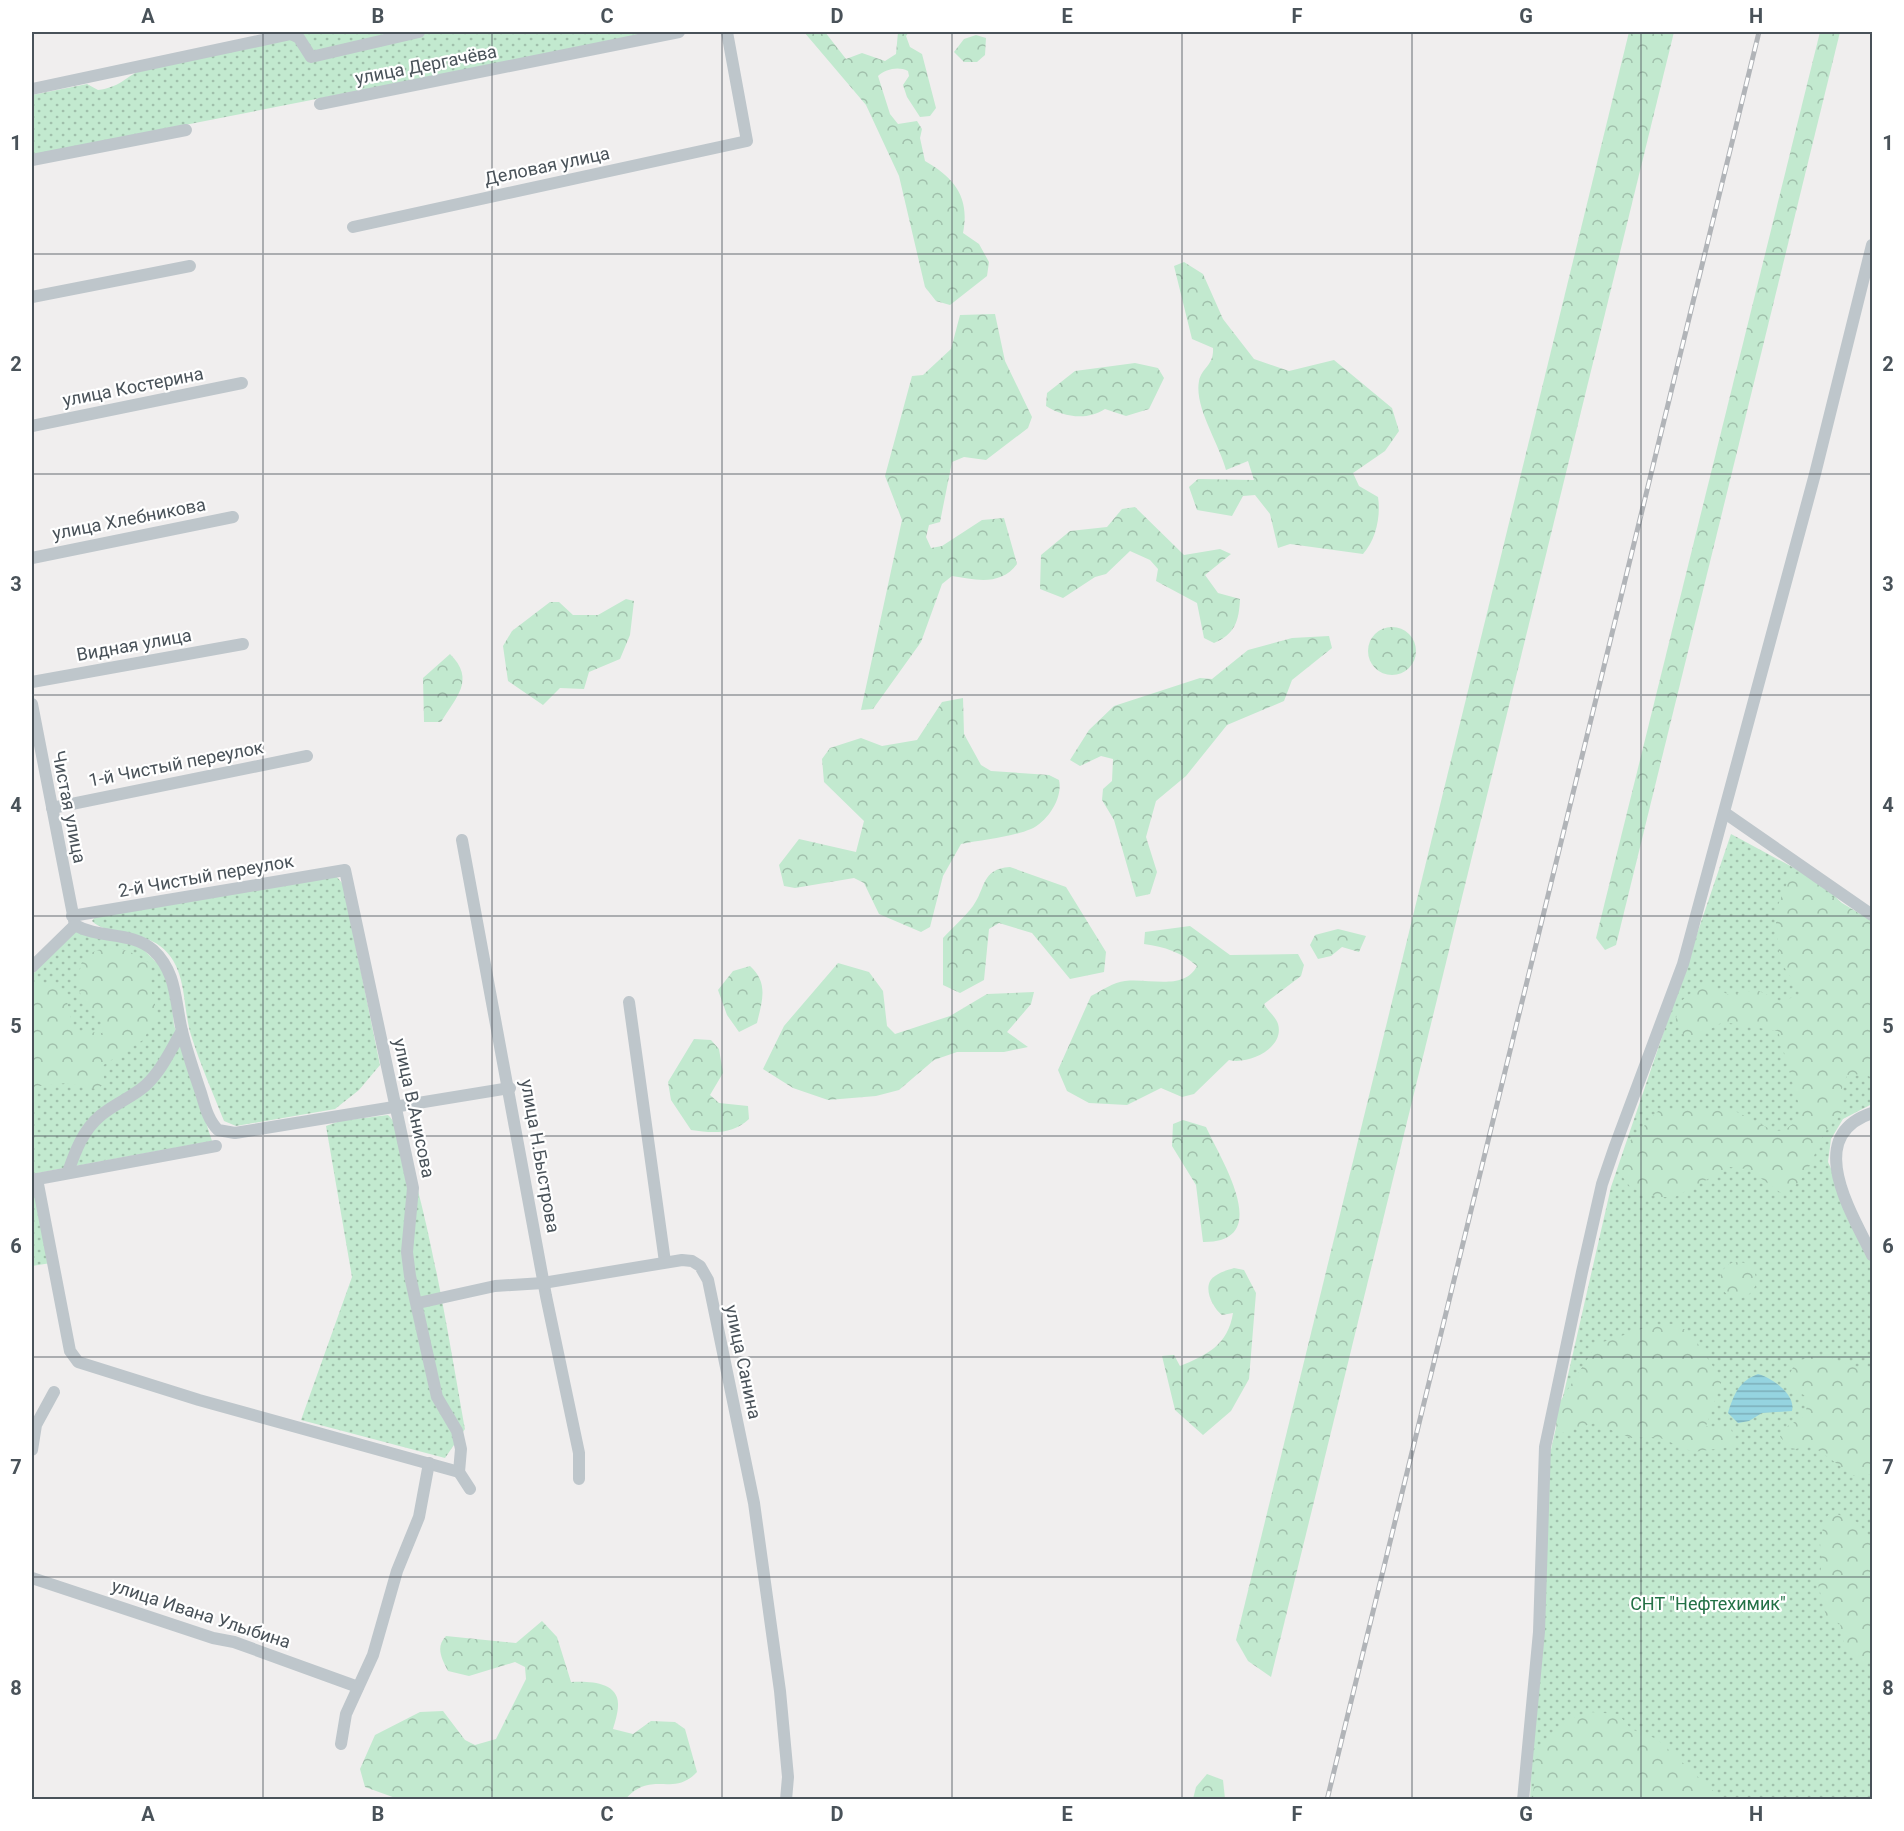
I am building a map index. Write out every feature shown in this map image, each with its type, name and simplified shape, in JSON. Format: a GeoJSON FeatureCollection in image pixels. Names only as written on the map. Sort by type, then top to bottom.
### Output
{"type":"FeatureCollection","features":[{"type":"Feature","properties":{"kind":"street","name":"улица Дергачёва"},"geometry":{"type":"LineString","coordinates":[[32,89],[291,34],[299,38],[311,57],[419,32]]}},
{"type":"Feature","properties":{"kind":"street","name":"улица Дергачёва"},"geometry":{"type":"LineString","coordinates":[[320,104],[679,32]]}},
{"type":"Feature","properties":{"kind":"street","name":"Деловая улица"},"geometry":{"type":"LineString","coordinates":[[353,227],[747,141],[727,32]]}},
{"type":"Feature","properties":{"kind":"street"},"geometry":{"type":"LineString","coordinates":[[32,160],[186,130]]}},
{"type":"Feature","properties":{"kind":"street"},"geometry":{"type":"LineString","coordinates":[[1523,1800],[1539,1632],[1542,1475],[1556,1387],[1602,1184],[1628,1107],[1683,964],[1725,813],[1872,245]]}},
{"type":"Feature","properties":{"kind":"street"},"geometry":{"type":"LineString","coordinates":[[32,297],[189,266]]}},
{"type":"Feature","properties":{"kind":"street","name":"улица Костерина"},"geometry":{"type":"LineString","coordinates":[[32,426],[242,383]]}},
{"type":"Feature","properties":{"kind":"street","name":"улица Хлебникова"},"geometry":{"type":"LineString","coordinates":[[32,558],[233,517]]}},
{"type":"Feature","properties":{"kind":"street","name":"Видная улица"},"geometry":{"type":"LineString","coordinates":[[32,682],[243,644]]}},
{"type":"Feature","properties":{"kind":"street","name":"Чистая улица"},"geometry":{"type":"LineString","coordinates":[[32,704],[74,920]]}},
{"type":"Feature","properties":{"kind":"street","name":"1-й Чистый переулок"},"geometry":{"type":"LineString","coordinates":[[52,808],[307,756]]}},
{"type":"Feature","properties":{"kind":"street"},"geometry":{"type":"LineString","coordinates":[[1725,813],[1872,915]]}},
{"type":"Feature","properties":{"kind":"street","name":"улица Н.Быстрова"},"geometry":{"type":"LineString","coordinates":[[462,840],[510,1088],[543,1283],[579,1453],[579,1479]]}},
{"type":"Feature","properties":{"kind":"street","name":"2-й Чистый переулок"},"geometry":{"type":"LineString","coordinates":[[74,920],[345,870]]}},
{"type":"Feature","properties":{"kind":"street","name":"улица В.Анисова"},"geometry":{"type":"LineString","coordinates":[[345,870],[413,1188],[407,1252],[437,1397],[457,1431],[461,1449],[459,1472]]}},
{"type":"Feature","properties":{"kind":"street"},"geometry":{"type":"LineString","coordinates":[[32,967],[74,920],[86,932],[135,939],[152,949],[166,965],[174,984],[182,1031],[208,1115],[218,1130],[235,1133],[510,1088]]}},
{"type":"Feature","properties":{"kind":"street"},"geometry":{"type":"LineString","coordinates":[[629,1002],[665,1262]]}},
{"type":"Feature","properties":{"kind":"street"},"geometry":{"type":"LineString","coordinates":[[69,1172],[75,1152],[86,1132],[99,1116],[145,1086],[182,1031]]}},
{"type":"Feature","properties":{"kind":"street"},"geometry":{"type":"LineString","coordinates":[[1872,1113],[1858,1117],[1844,1130],[1835,1148],[1835,1170],[1872,1255]]}},
{"type":"Feature","properties":{"kind":"street"},"geometry":{"type":"LineString","coordinates":[[216,1146],[34,1179],[73,1358],[85,1366],[199,1400],[459,1472],[470,1489]]}},
{"type":"Feature","properties":{"kind":"street","name":"улица Санина"},"geometry":{"type":"LineString","coordinates":[[418,1303],[495,1286],[543,1283],[665,1262],[692,1261],[705,1272],[754,1503],[780,1691],[788,1777],[786,1800]]}},
{"type":"Feature","properties":{"kind":"street"},"geometry":{"type":"LineString","coordinates":[[32,1450],[36,1425],[54,1392]]}},
{"type":"Feature","properties":{"kind":"street"},"geometry":{"type":"LineString","coordinates":[[341,1744],[346,1714],[373,1654],[397,1571],[419,1517],[429,1463]]}},
{"type":"Feature","properties":{"kind":"street","name":"улица Ивана Улыбина"},"geometry":{"type":"LineString","coordinates":[[32,1578],[213,1638],[234,1642],[358,1687]]}},
{"type":"Feature","properties":{"kind":"green space"},"geometry":{"type":"Polygon","coordinates":[[[282,32],[657,32],[32,155],[32,95],[87,84],[98,90],[105,89],[117,85],[142,69],[282,32]]]}},
{"type":"Feature","properties":{"kind":"green space"},"geometry":{"type":"Polygon","coordinates":[[[804,32],[825,32],[846,59],[862,53],[885,61],[896,54],[898,32],[909,32],[906,36],[910,47],[922,54],[936,108],[930,116],[920,117],[907,97],[903,85],[909,76],[908,71],[892,69],[878,76],[890,114],[898,124],[917,121],[922,129],[920,138],[925,161],[945,174],[958,190],[964,209],[963,233],[979,244],[989,262],[987,276],[950,305],[936,301],[925,287],[899,176],[866,105],[804,32]]]}},
{"type":"Feature","properties":{"kind":"green space"},"geometry":{"type":"Polygon","coordinates":[[[1629,32],[1674,32],[1271,1677],[1248,1661],[1236,1640],[1629,32]]]}},
{"type":"Feature","properties":{"kind":"green space"},"geometry":{"type":"Polygon","coordinates":[[[1820,32],[1840,32],[1616,945],[1605,950],[1596,938],[1820,32]]]}},
{"type":"Feature","properties":{"kind":"green space"},"geometry":{"type":"Polygon","coordinates":[[[976,35],[986,38],[985,55],[977,62],[964,62],[954,52],[964,39],[976,35]]]}},
{"type":"Feature","properties":{"kind":"green space"},"geometry":{"type":"Polygon","coordinates":[[[1184,262],[1203,274],[1223,319],[1254,359],[1289,371],[1334,360],[1392,408],[1399,431],[1385,451],[1353,473],[1359,486],[1378,497],[1379,512],[1376,527],[1371,542],[1363,554],[1290,544],[1278,548],[1270,514],[1255,495],[1243,496],[1232,516],[1197,510],[1189,487],[1198,479],[1254,480],[1248,461],[1226,470],[1200,402],[1199,381],[1212,359],[1213,348],[1192,339],[1174,266],[1184,262]]]}},
{"type":"Feature","properties":{"kind":"green space"},"geometry":{"type":"Polygon","coordinates":[[[995,314],[1005,361],[1032,417],[1028,428],[986,460],[964,457],[952,462],[940,522],[929,525],[926,537],[931,548],[942,546],[982,520],[1004,518],[1017,564],[1011,571],[996,579],[979,580],[952,576],[942,584],[921,642],[873,709],[861,710],[902,520],[885,476],[912,376],[923,375],[951,349],[960,315],[995,314]]]}},
{"type":"Feature","properties":{"kind":"green space"},"geometry":{"type":"Polygon","coordinates":[[[1135,363],[1158,368],[1164,378],[1149,409],[1126,416],[1105,409],[1091,415],[1075,416],[1060,413],[1046,406],[1047,393],[1075,371],[1135,363]]]}},
{"type":"Feature","properties":{"kind":"green space"},"geometry":{"type":"Polygon","coordinates":[[[1135,507],[1184,555],[1220,549],[1231,554],[1205,575],[1218,593],[1240,599],[1237,620],[1227,635],[1214,643],[1204,638],[1197,603],[1156,581],[1158,569],[1150,560],[1130,551],[1106,574],[1095,577],[1063,598],[1040,589],[1041,555],[1070,531],[1107,527],[1122,509],[1135,507]]]}},
{"type":"Feature","properties":{"kind":"green space"},"geometry":{"type":"Polygon","coordinates":[[[626,599],[634,601],[630,635],[620,659],[589,672],[584,689],[560,688],[543,705],[508,681],[503,646],[512,631],[550,602],[559,602],[573,615],[598,615],[626,599]]]}},
{"type":"Feature","properties":{"kind":"green space"},"geometry":{"type":"Polygon","coordinates":[[[1387,627],[1397,627],[1412,637],[1416,651],[1415,660],[1406,671],[1397,675],[1387,675],[1372,665],[1368,656],[1368,646],[1378,631],[1387,627]]]}},
{"type":"Feature","properties":{"kind":"green space"},"geometry":{"type":"Polygon","coordinates":[[[1329,636],[1332,648],[1292,680],[1284,701],[1227,725],[1186,776],[1156,801],[1146,837],[1157,872],[1150,894],[1136,897],[1114,820],[1102,800],[1103,789],[1112,781],[1113,759],[1101,756],[1080,766],[1070,760],[1089,730],[1114,706],[1200,678],[1212,679],[1248,650],[1292,638],[1329,636]]]}},
{"type":"Feature","properties":{"kind":"green space"},"geometry":{"type":"Polygon","coordinates":[[[450,654],[462,672],[461,688],[441,722],[424,722],[423,678],[450,654]]]}},
{"type":"Feature","properties":{"kind":"green space"},"geometry":{"type":"Polygon","coordinates":[[[963,698],[964,734],[981,765],[991,771],[1049,775],[1059,780],[1059,794],[1048,815],[1037,825],[1023,832],[961,844],[943,876],[930,927],[921,932],[879,914],[864,883],[854,878],[795,888],[784,886],[779,865],[799,839],[856,852],[864,821],[824,782],[822,759],[830,748],[861,738],[882,746],[917,740],[942,702],[963,698]]]}},
{"type":"Feature","properties":{"kind":"green space","name":"СНТ \"Нефтехимик\""},"geometry":{"type":"Polygon","coordinates":[[[1731,834],[1822,883],[1872,934],[1872,1104],[1843,1119],[1831,1139],[1828,1162],[1872,1262],[1872,1799],[1530,1800],[1544,1480],[1611,1187],[1731,834]]]}},
{"type":"Feature","properties":{"kind":"green space"},"geometry":{"type":"Polygon","coordinates":[[[1010,867],[1066,887],[1106,952],[1104,972],[1070,979],[1032,933],[999,923],[989,929],[984,980],[960,993],[943,985],[943,938],[973,906],[989,875],[994,871],[1010,867]]]}},
{"type":"Feature","properties":{"kind":"green space"},"geometry":{"type":"Polygon","coordinates":[[[1791,874],[1809,874],[1827,894],[1872,921],[1872,1078],[1865,1074],[1847,1075],[1841,1091],[1845,1109],[1826,1131],[1809,1167],[1791,1189],[1781,1193],[1748,1169],[1730,1167],[1675,1197],[1658,1197],[1631,1188],[1618,1171],[1627,1144],[1660,1109],[1735,1111],[1774,1131],[1785,1130],[1802,1116],[1778,1031],[1723,1022],[1694,1038],[1685,1037],[1675,1022],[1680,1002],[1705,982],[1729,995],[1757,990],[1782,1002],[1801,993],[1780,961],[1775,912],[1791,874]]]}},
{"type":"Feature","properties":{"kind":"green space"},"geometry":{"type":"Polygon","coordinates":[[[336,876],[343,884],[380,1065],[359,1090],[335,1109],[236,1126],[224,1121],[202,1068],[188,1024],[180,976],[169,955],[153,941],[105,928],[92,921],[95,917],[336,876]]]}},
{"type":"Feature","properties":{"kind":"green space"},"geometry":{"type":"Polygon","coordinates":[[[1190,926],[1230,955],[1298,954],[1304,965],[1301,976],[1264,1004],[1278,1024],[1279,1033],[1271,1047],[1264,1053],[1246,1060],[1229,1060],[1194,1094],[1182,1097],[1161,1088],[1127,1105],[1089,1103],[1067,1091],[1058,1070],[1091,996],[1121,982],[1175,981],[1191,974],[1197,966],[1185,957],[1166,949],[1144,944],[1145,932],[1190,926]]]}},
{"type":"Feature","properties":{"kind":"green space"},"geometry":{"type":"Polygon","coordinates":[[[76,929],[140,946],[160,966],[170,986],[174,1025],[212,1141],[32,1174],[32,975],[76,929]]]}},
{"type":"Feature","properties":{"kind":"green space"},"geometry":{"type":"Polygon","coordinates":[[[1338,929],[1366,936],[1359,952],[1342,947],[1331,956],[1318,959],[1310,945],[1315,935],[1338,929]]]}},
{"type":"Feature","properties":{"kind":"green space"},"geometry":{"type":"Polygon","coordinates":[[[111,946],[130,952],[150,963],[149,983],[158,1015],[143,1040],[102,1066],[105,1084],[96,1089],[66,1083],[40,1086],[32,1112],[32,987],[52,981],[65,993],[74,1031],[102,1033],[104,1024],[83,1001],[79,976],[84,955],[111,946]]]}},
{"type":"Feature","properties":{"kind":"green space"},"geometry":{"type":"Polygon","coordinates":[[[838,963],[869,972],[883,991],[887,1026],[895,1034],[950,1016],[987,994],[1034,992],[1031,1004],[1007,1032],[1028,1047],[1004,1052],[957,1052],[934,1060],[899,1090],[876,1096],[828,1100],[793,1088],[763,1069],[784,1026],[838,963]]]}},
{"type":"Feature","properties":{"kind":"green space"},"geometry":{"type":"Polygon","coordinates":[[[750,966],[760,979],[762,1000],[757,1023],[739,1032],[727,1015],[718,990],[733,971],[750,966]]]}},
{"type":"Feature","properties":{"kind":"green space"},"geometry":{"type":"Polygon","coordinates":[[[694,1039],[711,1040],[719,1049],[723,1073],[710,1095],[719,1103],[748,1106],[749,1119],[736,1128],[722,1132],[691,1130],[671,1100],[668,1082],[694,1039]]]}},
{"type":"Feature","properties":{"kind":"green space"},"geometry":{"type":"Polygon","coordinates":[[[388,1115],[400,1134],[412,1168],[423,1212],[465,1429],[445,1458],[301,1420],[352,1277],[326,1126],[340,1121],[388,1115]]]}},
{"type":"Feature","properties":{"kind":"green space"},"geometry":{"type":"Polygon","coordinates":[[[1183,1120],[1206,1127],[1231,1178],[1240,1215],[1236,1229],[1224,1239],[1203,1242],[1196,1185],[1172,1146],[1173,1124],[1183,1120]]]}},
{"type":"Feature","properties":{"kind":"green space"},"geometry":{"type":"Polygon","coordinates":[[[32,1191],[37,1199],[51,1263],[32,1266],[32,1191]]]}},
{"type":"Feature","properties":{"kind":"green space"},"geometry":{"type":"Polygon","coordinates":[[[1738,1262],[1751,1267],[1756,1280],[1751,1293],[1738,1298],[1725,1293],[1720,1280],[1725,1267],[1738,1262]]]}},
{"type":"Feature","properties":{"kind":"green space"},"geometry":{"type":"Polygon","coordinates":[[[1234,1268],[1244,1270],[1256,1293],[1249,1379],[1231,1411],[1203,1435],[1175,1410],[1162,1356],[1174,1355],[1180,1366],[1199,1358],[1221,1341],[1233,1313],[1222,1315],[1212,1302],[1208,1290],[1211,1280],[1224,1271],[1234,1268]]]}},
{"type":"Feature","properties":{"kind":"green space"},"geometry":{"type":"Polygon","coordinates":[[[1673,1324],[1690,1332],[1722,1380],[1706,1426],[1731,1429],[1737,1446],[1693,1452],[1658,1437],[1631,1438],[1594,1423],[1558,1434],[1554,1411],[1597,1344],[1654,1325],[1673,1324]]]}},
{"type":"Feature","properties":{"kind":"green space"},"geometry":{"type":"Polygon","coordinates":[[[1821,1355],[1872,1372],[1872,1474],[1854,1476],[1811,1445],[1792,1450],[1780,1437],[1783,1429],[1806,1415],[1807,1397],[1785,1384],[1796,1361],[1821,1355]]]}},
{"type":"Feature","properties":{"kind":"green space"},"geometry":{"type":"Polygon","coordinates":[[[1832,1512],[1857,1522],[1872,1541],[1872,1663],[1859,1663],[1845,1647],[1840,1624],[1826,1616],[1818,1584],[1822,1562],[1820,1543],[1825,1518],[1832,1512]]]}},
{"type":"Feature","properties":{"kind":"green space"},"geometry":{"type":"Polygon","coordinates":[[[542,1621],[557,1637],[571,1682],[601,1684],[613,1691],[617,1697],[617,1714],[613,1729],[633,1734],[651,1721],[675,1722],[685,1729],[697,1772],[679,1783],[644,1786],[625,1800],[401,1800],[365,1787],[360,1769],[375,1735],[420,1712],[443,1711],[465,1740],[475,1745],[496,1739],[526,1679],[525,1667],[515,1662],[469,1676],[448,1671],[440,1649],[446,1636],[516,1643],[542,1621]]]}},
{"type":"Feature","properties":{"kind":"green space"},"geometry":{"type":"Polygon","coordinates":[[[1589,1712],[1618,1714],[1631,1729],[1657,1739],[1722,1799],[1533,1799],[1536,1749],[1570,1719],[1589,1712]]]}},
{"type":"Feature","properties":{"kind":"green space"},"geometry":{"type":"Polygon","coordinates":[[[1207,1774],[1223,1780],[1225,1799],[1193,1799],[1196,1787],[1207,1774]]]}},
{"type":"Feature","properties":{"kind":"water"},"geometry":{"type":"Polygon","coordinates":[[[1758,1374],[1770,1379],[1787,1393],[1792,1411],[1762,1413],[1749,1421],[1738,1423],[1728,1413],[1733,1400],[1742,1384],[1758,1374]]]}},
{"type":"Feature","properties":{"kind":"railway"},"geometry":{"type":"LineString","coordinates":[[1327,1800],[1759,32]]}}]}
